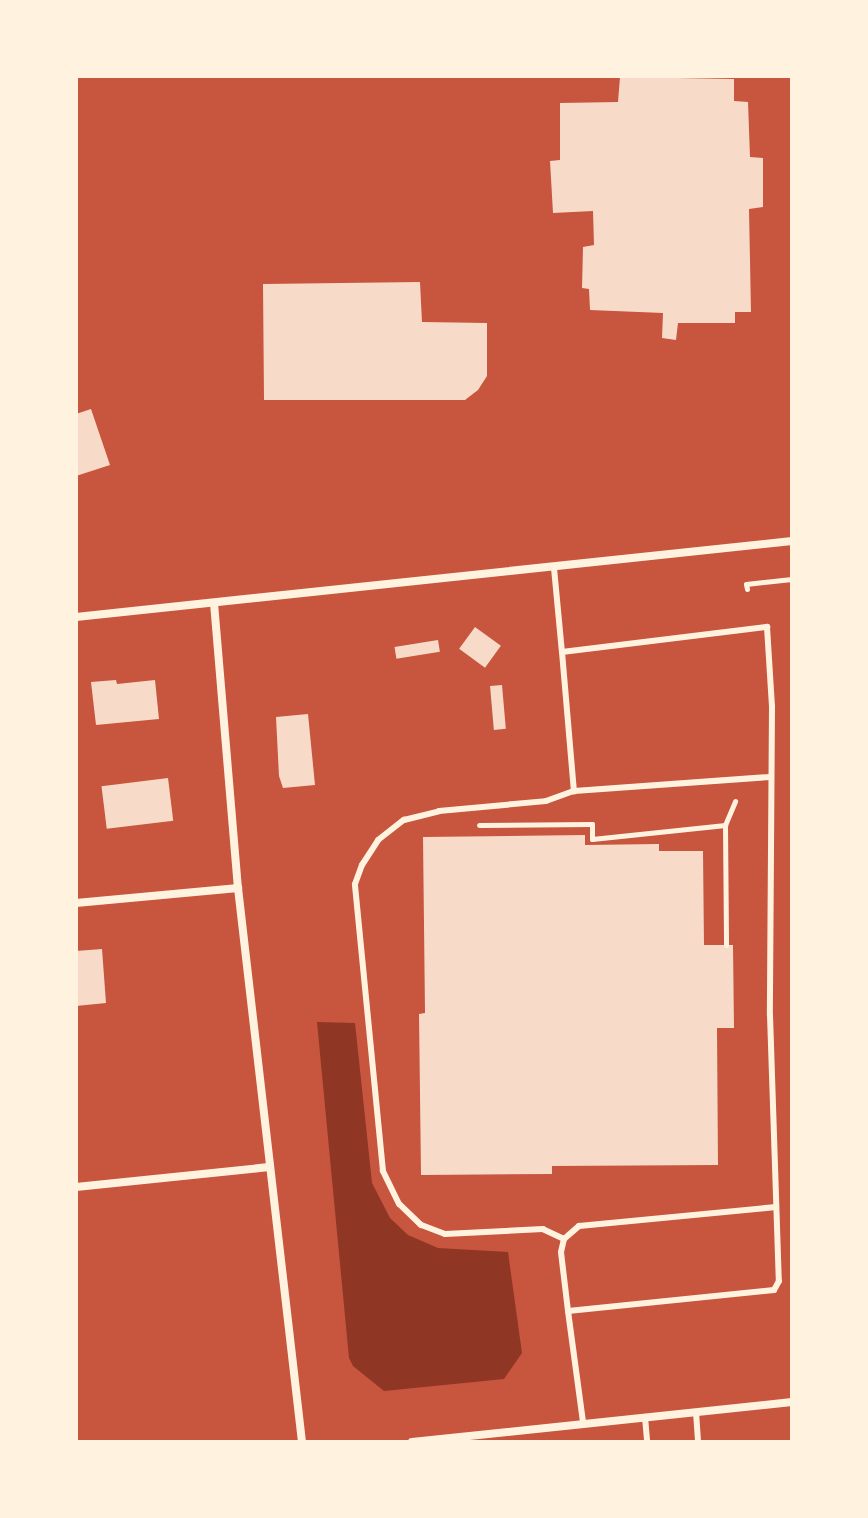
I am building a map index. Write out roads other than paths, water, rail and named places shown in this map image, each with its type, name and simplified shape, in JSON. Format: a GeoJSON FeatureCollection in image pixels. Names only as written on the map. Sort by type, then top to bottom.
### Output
{"type":"FeatureCollection","features":[{"type":"Feature","properties":{"kind":"street"},"geometry":{"type":"LineString","coordinates":[[76,617],[792,541]]}},
{"type":"Feature","properties":{"kind":"street"},"geometry":{"type":"LineString","coordinates":[[214,603],[238,888],[302,1442]]}},
{"type":"Feature","properties":{"kind":"street"},"geometry":{"type":"LineString","coordinates":[[76,903],[238,888]]}},
{"type":"Feature","properties":{"kind":"street"},"geometry":{"type":"LineString","coordinates":[[76,1187],[269,1167]]}},
{"type":"Feature","properties":{"kind":"street"},"geometry":{"type":"LineString","coordinates":[[412,1442],[792,1402]]}},
{"type":"Feature","properties":{"kind":"lane"},"geometry":{"type":"LineString","coordinates":[[554,568],[574,791]]}},
{"type":"Feature","properties":{"kind":"lane"},"geometry":{"type":"LineString","coordinates":[[562,652],[767,627],[772,706],[770,1015],[779,1281],[774,1290],[568,1311]]}},
{"type":"Feature","properties":{"kind":"lane"},"geometry":{"type":"LineString","coordinates":[[564,1239],[543,1229],[445,1234],[421,1225],[399,1204],[383,1171],[355,884],[378,840],[404,820],[453,810],[546,801],[574,791],[771,777]]}},
{"type":"Feature","properties":{"kind":"lane"},"geometry":{"type":"LineString","coordinates":[[583,1422],[561,1252],[564,1239],[579,1226],[776,1207]]}},
{"type":"Feature","properties":{"kind":"lane"},"geometry":{"type":"LineString","coordinates":[[696,1412],[698,1442]]}},
{"type":"Feature","properties":{"kind":"lane"},"geometry":{"type":"LineString","coordinates":[[645,1417],[647,1442]]}}]}
